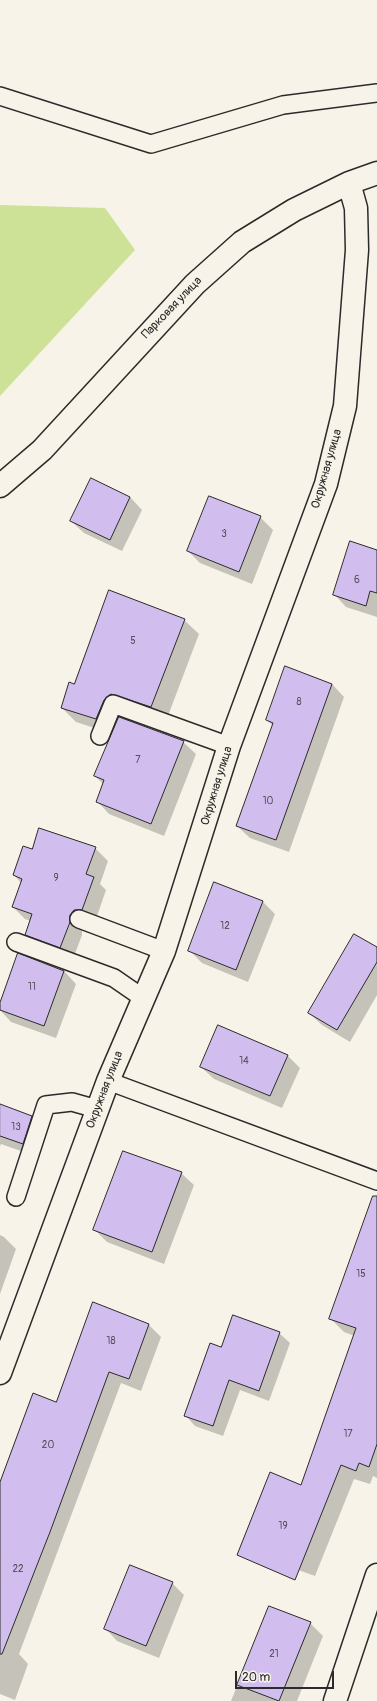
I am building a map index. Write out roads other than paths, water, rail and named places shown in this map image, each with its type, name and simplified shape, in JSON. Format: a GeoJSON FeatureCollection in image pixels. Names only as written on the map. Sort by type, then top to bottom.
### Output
{"type":"FeatureCollection","features":[{"type":"Feature","properties":{"kind":"street","name":"Парковая улица"},"geometry":{"type":"LineString","coordinates":[[0,486],[42,450],[195,284],[236,247],[294,210],[350,183],[377,174]]}},
{"type":"Feature","properties":{"kind":"street","name":"Окружная улица"},"geometry":{"type":"LineString","coordinates":[[0,1373],[108,1081],[164,950],[229,746],[326,484],[345,406],[357,250],[356,208],[350,183]]}},
{"type":"Feature","properties":{"kind":"street"},"geometry":{"type":"LineString","coordinates":[[335,1701],[377,1575]]}},
{"type":"Feature","properties":{"kind":"lane"},"geometry":{"type":"LineString","coordinates":[[0,96],[151,144],[283,106],[377,93]]}},
{"type":"Feature","properties":{"kind":"lane"},"geometry":{"type":"LineString","coordinates":[[100,736],[113,704],[229,746]]}},
{"type":"Feature","properties":{"kind":"lane"},"geometry":{"type":"LineString","coordinates":[[79,919],[164,950]]}},
{"type":"Feature","properties":{"kind":"lane"},"geometry":{"type":"LineString","coordinates":[[16,942],[114,978],[143,998]]}},
{"type":"Feature","properties":{"kind":"lane"},"geometry":{"type":"LineString","coordinates":[[108,1081],[377,1181]]}},
{"type":"Feature","properties":{"kind":"lane"},"geometry":{"type":"LineString","coordinates":[[16,1197],[46,1105],[72,1102],[97,1110]]}}]}
